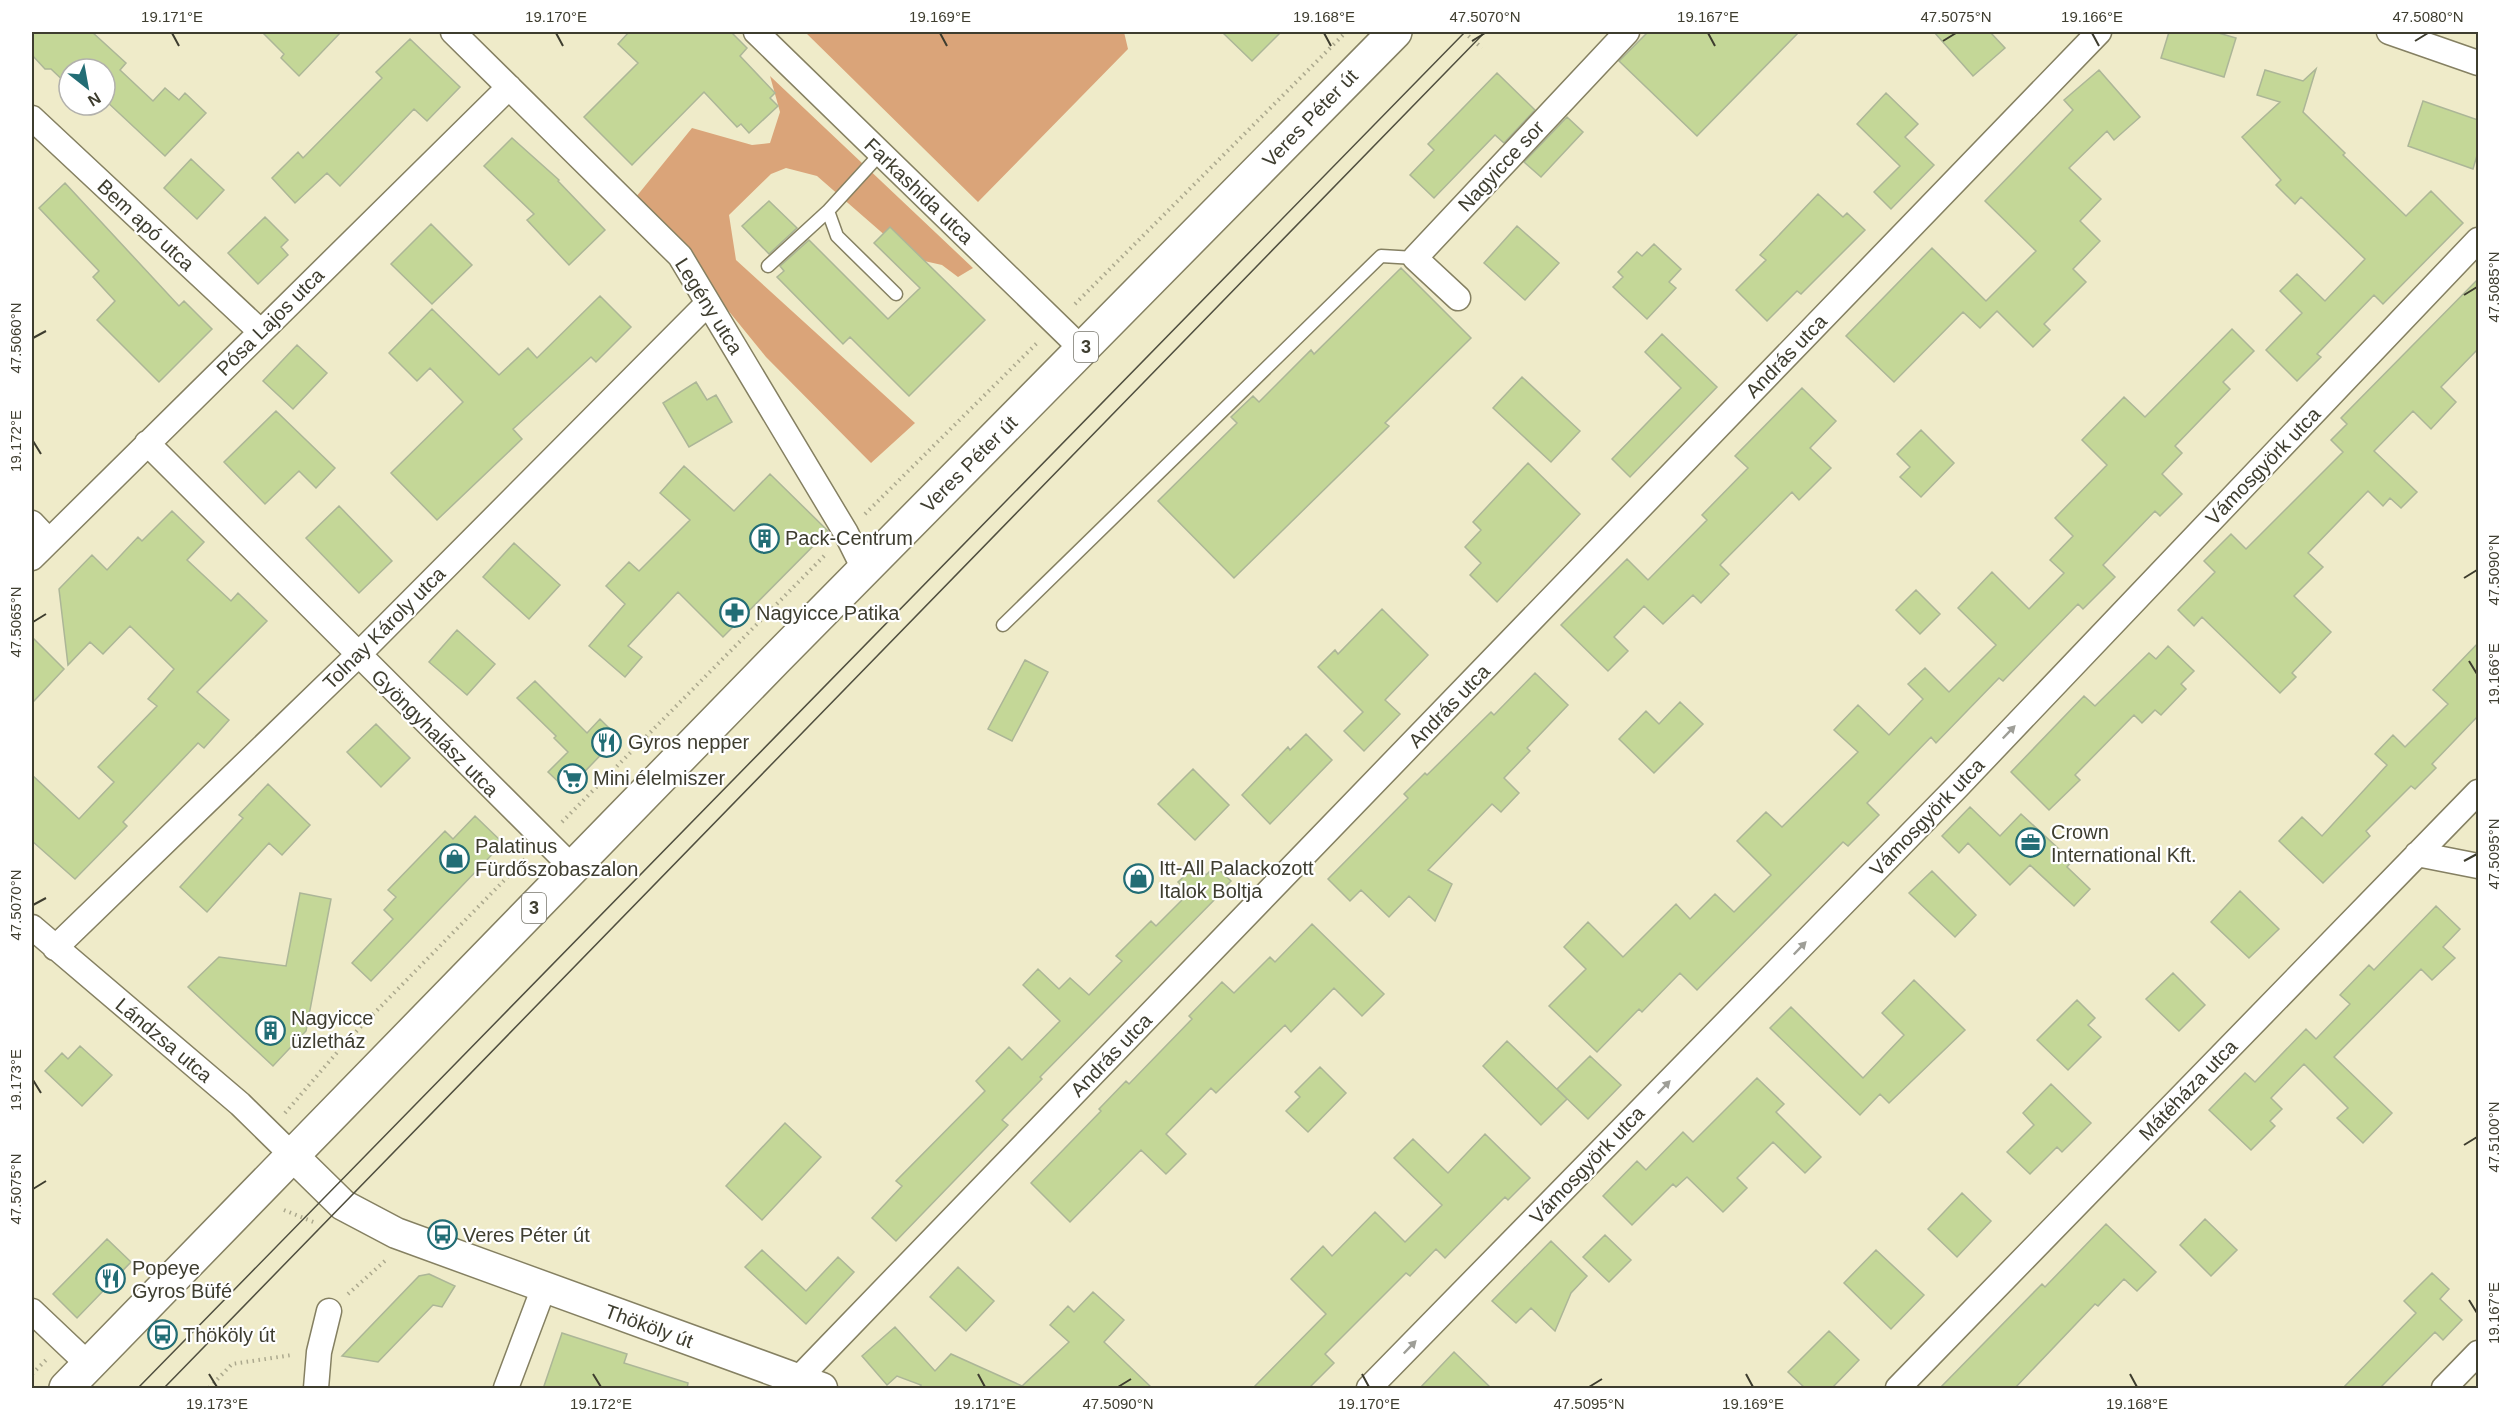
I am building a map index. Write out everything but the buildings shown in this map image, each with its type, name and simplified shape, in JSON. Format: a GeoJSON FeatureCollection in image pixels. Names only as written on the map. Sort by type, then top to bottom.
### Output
{"type":"FeatureCollection","features":[{"type":"Feature","properties":{"kind":"main road","name":"Veres Péter út"},"geometry":{"type":"LineString","coordinates":[[66,1389],[864,569],[1395,32]]}},
{"type":"Feature","properties":{"kind":"street","name":"Legény utca"},"geometry":{"type":"LineString","coordinates":[[453,32],[680,256],[846,533],[864,569]]}},
{"type":"Feature","properties":{"kind":"street","name":"Farkashida utca"},"geometry":{"type":"LineString","coordinates":[[756,32],[1083,350]]}},
{"type":"Feature","properties":{"kind":"street","name":"Nagyicce sor"},"geometry":{"type":"LineString","coordinates":[[1415,258],[1628,32]]}},
{"type":"Feature","properties":{"kind":"street","name":"András utca"},"geometry":{"type":"LineString","coordinates":[[809,1384],[2099,32]]}},
{"type":"Feature","properties":{"kind":"street"},"geometry":{"type":"LineString","coordinates":[[2389,32],[2478,63]]}},
{"type":"Feature","properties":{"kind":"street","name":"Pósa Lajos utca"},"geometry":{"type":"LineString","coordinates":[[32,558],[509,87]]}},
{"type":"Feature","properties":{"kind":"street","name":"Bem apó utca"},"geometry":{"type":"LineString","coordinates":[[32,118],[261,332]]}},
{"type":"Feature","properties":{"kind":"street","name":"Vámosgyörk utca"},"geometry":{"type":"LineString","coordinates":[[1369,1389],[1950,794],[2478,240]]}},
{"type":"Feature","properties":{"kind":"street"},"geometry":{"type":"LineString","coordinates":[[1415,258],[1458,298]]}},
{"type":"Feature","properties":{"kind":"street","name":"Tolnay Károly utca"},"geometry":{"type":"LineString","coordinates":[[55,948],[357,656],[708,303]]}},
{"type":"Feature","properties":{"kind":"street","name":"Gyöngyhalász utca"},"geometry":{"type":"LineString","coordinates":[[147,443],[357,656],[573,868]]}},
{"type":"Feature","properties":{"kind":"street"},"geometry":{"type":"LineString","coordinates":[[32,523],[49,541]]}},
{"type":"Feature","properties":{"kind":"street","name":"Mátéháza utca"},"geometry":{"type":"LineString","coordinates":[[1898,1389],[2478,792]]}},
{"type":"Feature","properties":{"kind":"street"},"geometry":{"type":"LineString","coordinates":[[2417,854],[2478,866]]}},
{"type":"Feature","properties":{"kind":"street","name":"Lándzsa utca"},"geometry":{"type":"LineString","coordinates":[[32,927],[269,1131],[293,1156]]}},
{"type":"Feature","properties":{"kind":"street","name":"Thököly út"},"geometry":{"type":"LineString","coordinates":[[293,1156],[343,1205],[396,1233],[809,1384]]}},
{"type":"Feature","properties":{"kind":"street"},"geometry":{"type":"LineString","coordinates":[[506,1389],[544,1287]]}},
{"type":"Feature","properties":{"kind":"street"},"geometry":{"type":"LineString","coordinates":[[32,1311],[89,1365]]}},
{"type":"Feature","properties":{"kind":"street"},"geometry":{"type":"LineString","coordinates":[[316,1389],[319,1352],[329,1311]]}},
{"type":"Feature","properties":{"kind":"street"},"geometry":{"type":"LineString","coordinates":[[2444,1389],[2478,1353]]}},
{"type":"Feature","properties":{"kind":"lane"},"geometry":{"type":"LineString","coordinates":[[768,266],[828,211],[882,153]]}},
{"type":"Feature","properties":{"kind":"lane"},"geometry":{"type":"LineString","coordinates":[[828,211],[837,236],[896,294]]}},
{"type":"Feature","properties":{"kind":"lane"},"geometry":{"type":"LineString","coordinates":[[1003,625],[1381,256],[1415,258]]}},
{"type":"Feature","properties":{"kind":"path"},"geometry":{"type":"LineString","coordinates":[[269,1131],[346,1042],[846,533],[1346,32]]}},
{"type":"Feature","properties":{"kind":"path"},"geometry":{"type":"LineString","coordinates":[[1464,32],[1482,48]]}},
{"type":"Feature","properties":{"kind":"path"},"geometry":{"type":"LineString","coordinates":[[329,1311],[390,1256],[396,1233]]}},
{"type":"Feature","properties":{"kind":"path"},"geometry":{"type":"LineString","coordinates":[[209,1389],[232,1364],[319,1352]]}},
{"type":"Feature","properties":{"kind":"shaded area"},"geometry":{"type":"Polygon","coordinates":[[[805,32],[1124,32],[1128,49],[978,202],[805,32]]]}},
{"type":"Feature","properties":{"kind":"shaded area"},"geometry":{"type":"Polygon","coordinates":[[[770,76],[973,268],[958,277],[942,265],[911,258],[817,176],[786,168],[771,174],[729,215],[736,260],[915,423],[871,463],[766,357],[636,197],[692,128],[752,145],[770,143],[780,112],[770,76]]]}},
{"type":"Feature","properties":{"kind":"tram line"},"geometry":{"type":"LineString","coordinates":[[138,1388],[1465,32]]}},
{"type":"Feature","properties":{"kind":"tram line"},"geometry":{"type":"LineString","coordinates":[[164,1388],[1485,32]]}},
{"type":"Feature","properties":{"kind":"place","name":"Pack-Centrum"},"geometry":{"type":"Point","coordinates":[764,538]}},
{"type":"Feature","properties":{"kind":"place","name":"Nagyicce Patika"},"geometry":{"type":"Point","coordinates":[735,613]}},
{"type":"Feature","properties":{"kind":"place","name":"Gyros nepper"},"geometry":{"type":"Point","coordinates":[607,742]}},
{"type":"Feature","properties":{"kind":"place","name":"Mini élelmiszer"},"geometry":{"type":"Point","coordinates":[572,778]}},
{"type":"Feature","properties":{"kind":"place","name":"Crown International Kft."},"geometry":{"type":"Point","coordinates":[2030,843]}},
{"type":"Feature","properties":{"kind":"place","name":"Palatinus Fürdőszobaszalon"},"geometry":{"type":"Point","coordinates":[454,858]}},
{"type":"Feature","properties":{"kind":"place","name":"Itt-All Palackozott Italok Boltja"},"geometry":{"type":"Point","coordinates":[1138,879]}},
{"type":"Feature","properties":{"kind":"place","name":"Nagyicce üzletház"},"geometry":{"type":"Point","coordinates":[270,1030]}},
{"type":"Feature","properties":{"kind":"place","name":"Veres Péter út"},"geometry":{"type":"Point","coordinates":[442,1235]}},
{"type":"Feature","properties":{"kind":"place","name":"Popeye Gyros Büfé"},"geometry":{"type":"Point","coordinates":[111,1279]}},
{"type":"Feature","properties":{"kind":"place","name":"Thököly út"},"geometry":{"type":"Point","coordinates":[162,1335]}}]}
